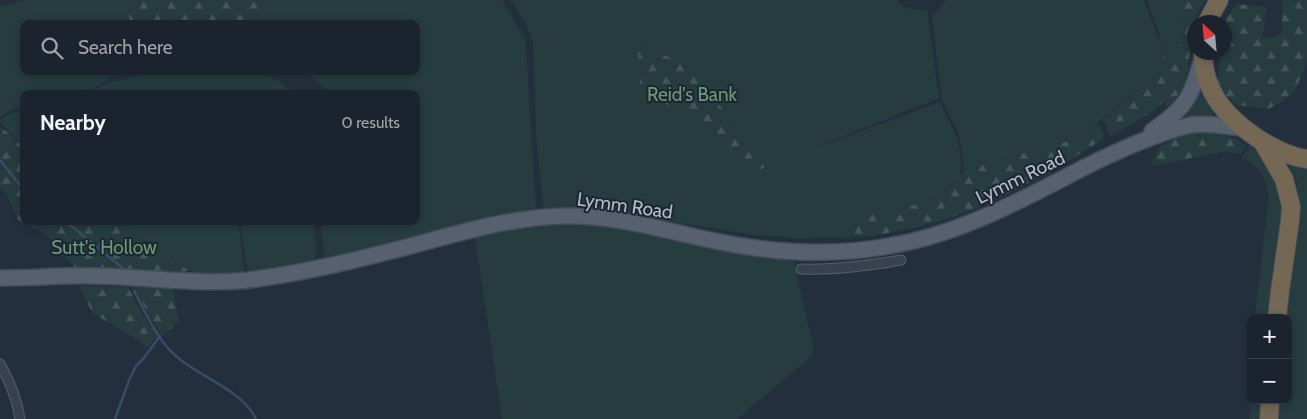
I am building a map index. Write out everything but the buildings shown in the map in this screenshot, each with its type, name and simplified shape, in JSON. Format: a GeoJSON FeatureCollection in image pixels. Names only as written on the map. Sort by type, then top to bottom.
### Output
{"type":"FeatureCollection","features":[{"type":"Feature","properties":{"kind":"highway"},"geometry":{"type":"LineString","coordinates":[[1211,15],[1219,0]]}},
{"type":"Feature","properties":{"kind":"highway"},"geometry":{"type":"LineString","coordinates":[[1204,60],[1206,79],[1214,96],[1226,112],[1242,128],[1272,148],[1293,157],[1307,159]]}},
{"type":"Feature","properties":{"kind":"highway"},"geometry":{"type":"LineString","coordinates":[[1262,141],[1284,179],[1291,206],[1277,314]]}},
{"type":"Feature","properties":{"kind":"highway"},"geometry":{"type":"LineString","coordinates":[[1269,419],[1270,404]]}},
{"type":"Feature","properties":{"kind":"main road","name":"Lymm Road"},"geometry":{"type":"LineString","coordinates":[[1136,142],[1172,117],[1185,103],[1193,89],[1201,60]]}},
{"type":"Feature","properties":{"kind":"main road","name":"Lymm Road"},"geometry":{"type":"LineString","coordinates":[[0,278],[94,276],[234,282],[291,274],[495,224],[563,216],[582,216],[636,224],[772,251],[828,253],[860,251],[920,240],[971,223],[1021,201],[1136,142],[1175,129],[1196,124],[1214,124],[1242,128]]}},
{"type":"Feature","properties":{"kind":"street"},"geometry":{"type":"LineString","coordinates":[[802,269],[845,268],[901,260]]}},
{"type":"Feature","properties":{"kind":"street"},"geometry":{"type":"LineString","coordinates":[[0,364],[17,401],[20,419]]}},
{"type":"Feature","properties":{"kind":"green space"},"geometry":{"type":"Polygon","coordinates":[[[24,0],[136,0],[128,13],[130,20],[20,20],[20,75],[112,75],[104,82],[86,90],[20,90],[20,107],[0,117],[0,7],[24,0]]]}},
{"type":"Feature","properties":{"kind":"green space"},"geometry":{"type":"Polygon","coordinates":[[[136,0],[259,0],[258,20],[130,20],[128,13],[136,0]]]}},
{"type":"Feature","properties":{"kind":"green space"},"geometry":{"type":"Polygon","coordinates":[[[259,0],[502,0],[525,39],[536,211],[433,231],[352,256],[325,258],[321,225],[420,225],[420,90],[327,90],[310,75],[420,75],[420,20],[258,20],[259,0]]]}},
{"type":"Feature","properties":{"kind":"green space"},"geometry":{"type":"Polygon","coordinates":[[[511,0],[897,0],[907,8],[927,10],[939,98],[807,151],[940,102],[954,130],[959,146],[960,178],[938,195],[920,204],[899,209],[852,226],[840,237],[797,238],[754,235],[620,213],[544,210],[537,150],[533,42],[529,30],[511,0]],[[642,39],[640,84],[773,164],[749,145],[719,104],[716,79],[674,58],[646,51],[642,39]]]}},
{"type":"Feature","properties":{"kind":"green space"},"geometry":{"type":"Polygon","coordinates":[[[947,0],[1144,0],[1164,54],[1161,72],[1076,139],[964,170],[961,143],[942,100],[932,16],[947,0]]]}},
{"type":"Feature","properties":{"kind":"green space"},"geometry":{"type":"Polygon","coordinates":[[[1147,0],[1186,0],[1181,12],[1179,54],[1166,62],[1165,50],[1147,0]]]}},
{"type":"Feature","properties":{"kind":"green space"},"geometry":{"type":"Polygon","coordinates":[[[1186,0],[1205,0],[1197,15],[1187,15],[1187,60],[1189,60],[1188,71],[1182,89],[1168,107],[1163,102],[1151,113],[1111,136],[1103,119],[1161,72],[1164,54],[1158,37],[1160,35],[1165,50],[1166,62],[1179,54],[1181,12],[1186,0]]]}},
{"type":"Feature","properties":{"kind":"green space"},"geometry":{"type":"Polygon","coordinates":[[[1282,0],[1307,0],[1307,60],[1296,89],[1282,102],[1268,109],[1237,105],[1226,96],[1218,83],[1220,60],[1232,60],[1232,15],[1229,15],[1238,4],[1267,7],[1262,37],[1274,38],[1282,33],[1282,0]]]}},
{"type":"Feature","properties":{"kind":"green space","name":"Reid's Bank"},"geometry":{"type":"Polygon","coordinates":[[[637,35],[642,39],[646,51],[674,58],[716,79],[719,104],[749,145],[774,164],[753,172],[640,84],[637,35]]]}},
{"type":"Feature","properties":{"kind":"green space"},"geometry":{"type":"Polygon","coordinates":[[[140,75],[269,75],[289,90],[91,90],[140,75]]]}},
{"type":"Feature","properties":{"kind":"green space"},"geometry":{"type":"Polygon","coordinates":[[[1198,87],[1213,111],[1212,117],[1178,121],[1198,87]]]}},
{"type":"Feature","properties":{"kind":"green space"},"geometry":{"type":"Polygon","coordinates":[[[20,110],[20,143],[0,122],[9,114],[20,110]]]}},
{"type":"Feature","properties":{"kind":"green space"},"geometry":{"type":"Polygon","coordinates":[[[1098,123],[1105,138],[1043,177],[975,209],[917,227],[873,236],[840,237],[864,217],[927,201],[945,191],[959,178],[964,170],[1076,139],[1098,123]]]}},
{"type":"Feature","properties":{"kind":"green space","name":"Sutt's Hollow"},"geometry":{"type":"Polygon","coordinates":[[[0,126],[20,144],[20,221],[7,194],[0,188],[0,126]]]}},
{"type":"Feature","properties":{"kind":"green space"},"geometry":{"type":"Polygon","coordinates":[[[1195,132],[1232,137],[1246,146],[1241,154],[1225,151],[1151,166],[1159,147],[1176,138],[1195,132]]]}},
{"type":"Feature","properties":{"kind":"green space"},"geometry":{"type":"Polygon","coordinates":[[[1250,145],[1257,151],[1268,167],[1271,167],[1283,200],[1282,228],[1274,268],[1268,314],[1255,314],[1269,195],[1257,168],[1242,158],[1250,145]]]}},
{"type":"Feature","properties":{"kind":"green space"},"geometry":{"type":"Polygon","coordinates":[[[1288,162],[1307,165],[1307,419],[1276,419],[1277,404],[1292,404],[1292,314],[1286,314],[1300,210],[1297,184],[1288,162]]]}},
{"type":"Feature","properties":{"kind":"green space"},"geometry":{"type":"Polygon","coordinates":[[[583,223],[624,227],[793,258],[813,346],[812,354],[804,363],[737,419],[502,419],[475,237],[534,225],[583,223]]]}},
{"type":"Feature","properties":{"kind":"green space","name":"Sutt's Hollow"},"geometry":{"type":"Polygon","coordinates":[[[28,225],[120,225],[188,270],[180,277],[77,271],[45,233],[28,225]]]}},
{"type":"Feature","properties":{"kind":"green space"},"geometry":{"type":"Polygon","coordinates":[[[120,225],[239,225],[245,275],[214,276],[197,274],[180,265],[120,225]]]}},
{"type":"Feature","properties":{"kind":"green space"},"geometry":{"type":"Polygon","coordinates":[[[241,225],[313,225],[317,255],[313,263],[248,275],[241,225]]]}},
{"type":"Feature","properties":{"kind":"green space","name":"Sutt's Hollow"},"geometry":{"type":"Polygon","coordinates":[[[80,286],[128,287],[144,317],[158,335],[148,347],[92,313],[80,286]]]}},
{"type":"Feature","properties":{"kind":"green space","name":"Sutt's Hollow"},"geometry":{"type":"Polygon","coordinates":[[[133,287],[173,289],[179,321],[163,336],[152,320],[133,287]]]}},
{"type":"Feature","properties":{"kind":"green space"},"geometry":{"type":"Polygon","coordinates":[[[1250,404],[1264,404],[1263,419],[1249,419],[1250,404]]]}},
{"type":"Feature","properties":{"kind":"waterway"},"geometry":{"type":"LineString","coordinates":[[0,160],[20,185]]}},
{"type":"Feature","properties":{"kind":"waterway"},"geometry":{"type":"LineString","coordinates":[[70,225],[124,269]]}},
{"type":"Feature","properties":{"kind":"waterway"},"geometry":{"type":"LineString","coordinates":[[134,291],[153,327],[167,347],[189,366],[238,397],[256,419]]}},
{"type":"Feature","properties":{"kind":"waterway"},"geometry":{"type":"LineString","coordinates":[[115,419],[136,366],[160,336]]}}]}
